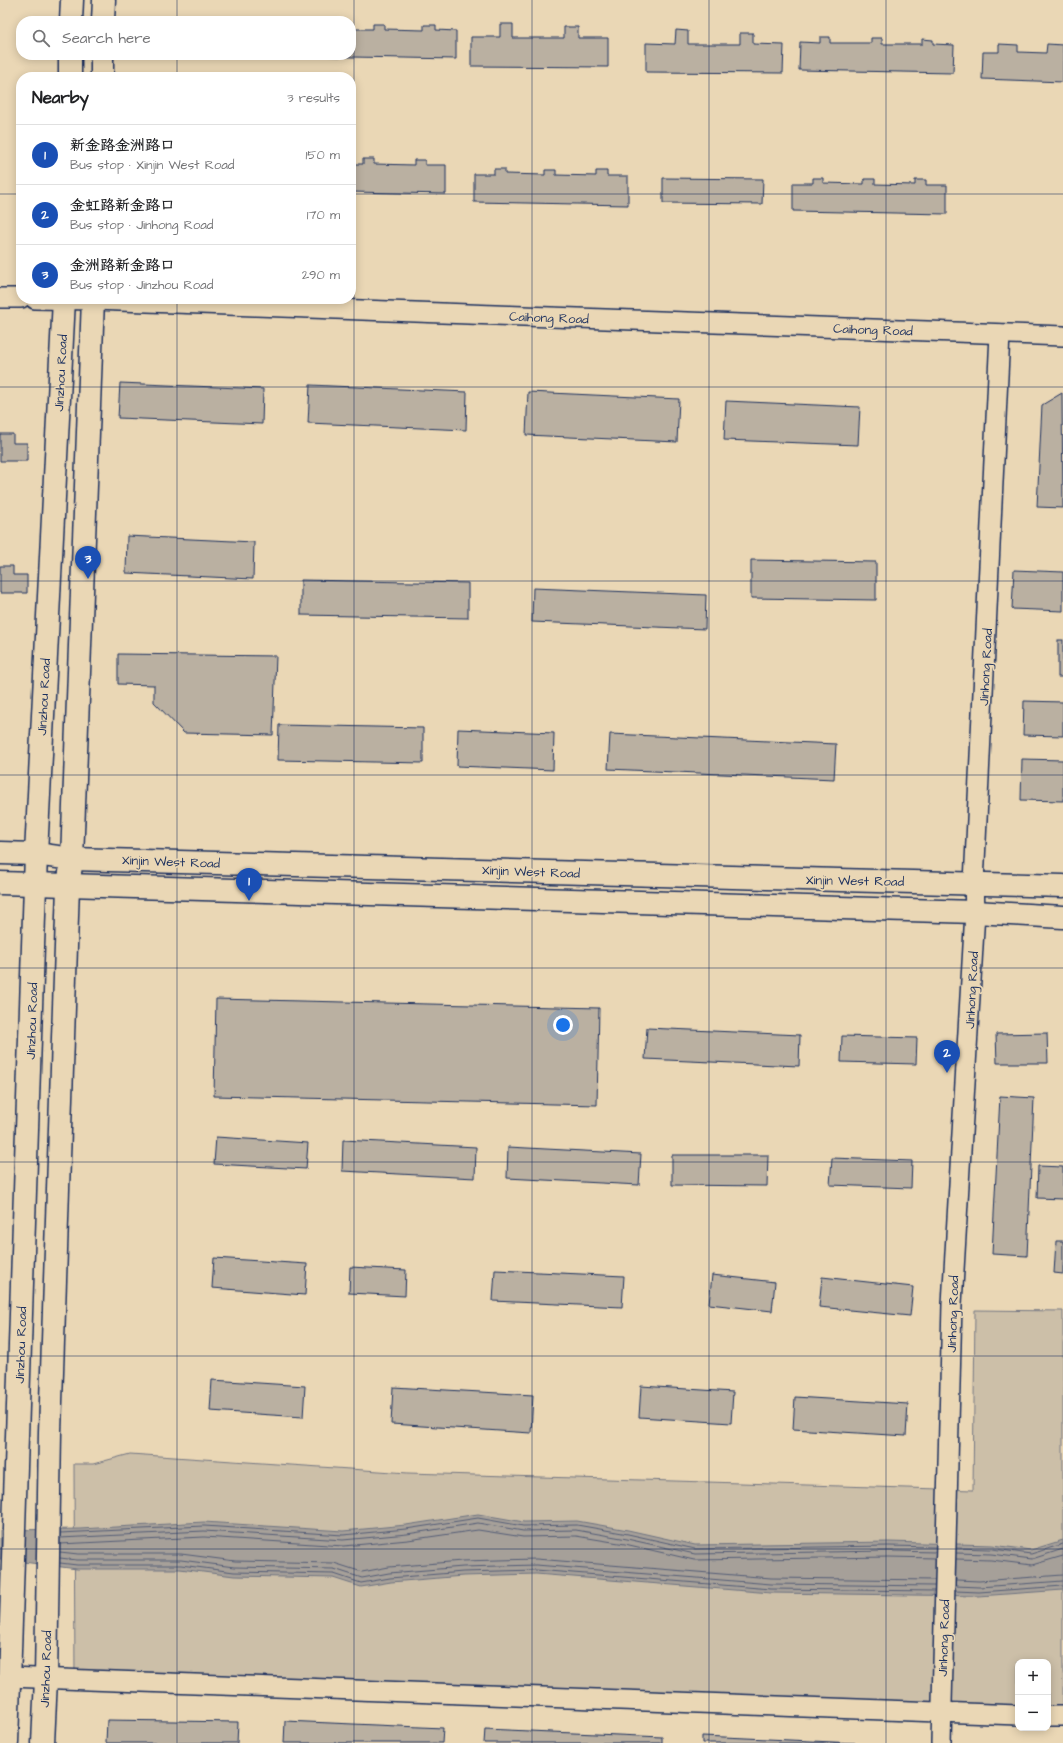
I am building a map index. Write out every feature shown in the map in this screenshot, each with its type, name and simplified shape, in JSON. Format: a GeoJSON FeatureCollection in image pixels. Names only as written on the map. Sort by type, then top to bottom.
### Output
{"type":"FeatureCollection","features":[{"type":"Feature","properties":{"kind":"main road"},"geometry":{"type":"LineString","coordinates":[[71,16],[72,0]]}},
{"type":"Feature","properties":{"kind":"main road"},"geometry":{"type":"LineString","coordinates":[[103,16],[104,0]]}},
{"type":"Feature","properties":{"kind":"main road"},"geometry":{"type":"LineString","coordinates":[[70,60],[70,72]]}},
{"type":"Feature","properties":{"kind":"main road"},"geometry":{"type":"LineString","coordinates":[[102,60],[102,72]]}},
{"type":"Feature","properties":{"kind":"main road","name":"Jinzhou Road"},"geometry":{"type":"LineString","coordinates":[[7,1743],[36,854],[64,304]]}},
{"type":"Feature","properties":{"kind":"main road","name":"Jinzhou Road"},"geometry":{"type":"LineString","coordinates":[[43,1743],[46,1679],[50,1432],[68,886],[72,859],[93,304]]}},
{"type":"Feature","properties":{"kind":"main road","name":"Xinjin West Road"},"geometry":{"type":"LineString","coordinates":[[0,853],[36,854],[72,859],[1063,886]]}},
{"type":"Feature","properties":{"kind":"main road"},"geometry":{"type":"LineString","coordinates":[[0,883],[975,912],[1063,917]]}},
{"type":"Feature","properties":{"kind":"street"},"geometry":{"type":"LineString","coordinates":[[0,298],[16,298]]}},
{"type":"Feature","properties":{"kind":"street","name":"Caihong Road"},"geometry":{"type":"LineString","coordinates":[[223,304],[1063,336]]}},
{"type":"Feature","properties":{"kind":"street","name":"Jinhong Road"},"geometry":{"type":"LineString","coordinates":[[941,1743],[952,1304],[975,912],[974,883],[1000,334]]}},
{"type":"Feature","properties":{"kind":"street"},"geometry":{"type":"LineString","coordinates":[[9,1677],[1015,1715]]}},
{"type":"Feature","properties":{"kind":"street"},"geometry":{"type":"LineString","coordinates":[[1051,1716],[1063,1716]]}},
{"type":"Feature","properties":{"kind":"shaded area"},"geometry":{"type":"Polygon","coordinates":[[[975,1310],[1063,1311],[1063,1716],[1051,1716],[1051,1659],[1015,1659],[1015,1715],[75,1681],[74,1464],[93,1464],[130,1454],[408,1473],[973,1490],[975,1310]]]}},
{"type":"Feature","properties":{"kind":"water"},"geometry":{"type":"Polygon","coordinates":[[[478,1514],[524,1522],[577,1521],[628,1530],[695,1545],[889,1542],[992,1545],[1031,1550],[1063,1540],[1063,1590],[979,1596],[771,1593],[536,1574],[463,1576],[391,1582],[361,1587],[333,1578],[234,1576],[180,1569],[77,1569],[0,1559],[0,1530],[80,1529],[204,1522],[343,1531],[406,1525],[478,1514]]]}},
{"type":"Feature","properties":{"kind":"building"},"geometry":{"type":"Polygon","coordinates":[[[373,24],[384,24],[384,29],[424,30],[424,25],[436,25],[436,30],[456,31],[456,59],[356,57],[356,29],[373,29],[373,24]]]}},
{"type":"Feature","properties":{"kind":"building"},"geometry":{"type":"Polygon","coordinates":[[[500,24],[513,24],[513,38],[564,38],[564,27],[578,27],[578,38],[608,38],[608,67],[471,66],[471,37],[500,37],[500,24]]]}},
{"type":"Feature","properties":{"kind":"building"},"geometry":{"type":"Polygon","coordinates":[[[676,30],[688,31],[688,44],[740,44],[740,33],[753,33],[753,44],[784,45],[783,73],[646,72],[646,43],[675,44],[676,30]]]}},
{"type":"Feature","properties":{"kind":"building"},"geometry":{"type":"Polygon","coordinates":[[[820,37],[830,37],[830,43],[871,43],[871,38],[882,38],[882,44],[922,44],[922,39],[933,40],[933,44],[954,45],[953,73],[799,70],[800,42],[820,43],[820,37]]]}},
{"type":"Feature","properties":{"kind":"building"},"geometry":{"type":"Polygon","coordinates":[[[999,44],[1018,45],[1018,52],[1046,53],[1047,44],[1063,45],[1063,82],[982,79],[983,52],[999,52],[999,44]]]}},
{"type":"Feature","properties":{"kind":"building"},"geometry":{"type":"Polygon","coordinates":[[[363,159],[374,159],[374,164],[414,165],[414,160],[425,160],[425,165],[446,165],[446,194],[356,192],[356,164],[363,164],[363,159]]]}},
{"type":"Feature","properties":{"kind":"building"},"geometry":{"type":"Polygon","coordinates":[[[494,169],[505,169],[505,174],[545,175],[545,170],[556,170],[556,175],[596,176],[596,171],[607,171],[607,176],[628,176],[628,205],[474,202],[474,174],[494,174],[494,169]]]}},
{"type":"Feature","properties":{"kind":"building"},"geometry":{"type":"Polygon","coordinates":[[[663,178],[763,179],[762,204],[663,203],[663,178]]]}},
{"type":"Feature","properties":{"kind":"building"},"geometry":{"type":"Polygon","coordinates":[[[813,178],[823,178],[823,183],[864,184],[864,179],[875,179],[875,184],[915,185],[915,180],[926,180],[926,185],[947,185],[947,214],[793,211],[793,183],[813,183],[813,178]]]}},
{"type":"Feature","properties":{"kind":"building"},"geometry":{"type":"Polygon","coordinates":[[[120,383],[263,389],[262,424],[118,418],[120,383]]]}},
{"type":"Feature","properties":{"kind":"building"},"geometry":{"type":"Polygon","coordinates":[[[310,385],[467,392],[466,430],[308,423],[310,385]]]}},
{"type":"Feature","properties":{"kind":"building"},"geometry":{"type":"Polygon","coordinates":[[[528,392],[679,399],[677,442],[526,435],[528,392]]]}},
{"type":"Feature","properties":{"kind":"building"},"geometry":{"type":"Polygon","coordinates":[[[1062,393],[1063,508],[1037,507],[1042,405],[1062,393]]]}},
{"type":"Feature","properties":{"kind":"building"},"geometry":{"type":"Polygon","coordinates":[[[726,401],[860,407],[858,445],[724,440],[726,401]]]}},
{"type":"Feature","properties":{"kind":"building"},"geometry":{"type":"Polygon","coordinates":[[[0,434],[13,434],[13,443],[27,443],[27,461],[0,461],[0,434]]]}},
{"type":"Feature","properties":{"kind":"building"},"geometry":{"type":"Polygon","coordinates":[[[127,536],[254,542],[253,579],[126,573],[127,536]]]}},
{"type":"Feature","properties":{"kind":"building"},"geometry":{"type":"Polygon","coordinates":[[[751,560],[876,562],[876,600],[751,598],[751,560]]]}},
{"type":"Feature","properties":{"kind":"building"},"geometry":{"type":"Polygon","coordinates":[[[0,566],[13,566],[13,575],[27,575],[27,593],[0,593],[0,566]]]}},
{"type":"Feature","properties":{"kind":"building"},"geometry":{"type":"Polygon","coordinates":[[[1014,570],[1063,572],[1063,611],[1012,609],[1014,570]]]}},
{"type":"Feature","properties":{"kind":"building"},"geometry":{"type":"Polygon","coordinates":[[[301,580],[468,583],[468,618],[301,615],[301,580]]]}},
{"type":"Feature","properties":{"kind":"building"},"geometry":{"type":"Polygon","coordinates":[[[533,588],[706,595],[705,629],[532,622],[533,588]]]}},
{"type":"Feature","properties":{"kind":"building"},"geometry":{"type":"Polygon","coordinates":[[[1058,640],[1063,640],[1063,677],[1058,677],[1058,640]]]}},
{"type":"Feature","properties":{"kind":"building"},"geometry":{"type":"Polygon","coordinates":[[[118,654],[276,656],[273,735],[184,733],[154,702],[154,685],[118,684],[118,654]]]}},
{"type":"Feature","properties":{"kind":"building"},"geometry":{"type":"Polygon","coordinates":[[[1024,701],[1063,702],[1063,736],[1023,735],[1024,701]]]}},
{"type":"Feature","properties":{"kind":"building"},"geometry":{"type":"Polygon","coordinates":[[[279,725],[423,728],[423,763],[278,760],[279,725]]]}},
{"type":"Feature","properties":{"kind":"building"},"geometry":{"type":"Polygon","coordinates":[[[458,729],[554,733],[553,770],[457,766],[458,729]]]}},
{"type":"Feature","properties":{"kind":"building"},"geometry":{"type":"Polygon","coordinates":[[[610,734],[836,744],[834,779],[608,769],[610,734]]]}},
{"type":"Feature","properties":{"kind":"building"},"geometry":{"type":"Polygon","coordinates":[[[1022,759],[1063,760],[1063,801],[1021,800],[1022,759]]]}},
{"type":"Feature","properties":{"kind":"building"},"geometry":{"type":"Polygon","coordinates":[[[216,999],[599,1008],[597,1105],[214,1096],[216,999]]]}},
{"type":"Feature","properties":{"kind":"building"},"geometry":{"type":"Polygon","coordinates":[[[647,1028],[800,1035],[799,1066],[645,1059],[647,1028]]]}},
{"type":"Feature","properties":{"kind":"building"},"geometry":{"type":"Polygon","coordinates":[[[1047,1033],[1048,1063],[997,1063],[996,1034],[1047,1033]]]}},
{"type":"Feature","properties":{"kind":"building"},"geometry":{"type":"Polygon","coordinates":[[[842,1036],[917,1038],[916,1064],[841,1062],[842,1036]]]}},
{"type":"Feature","properties":{"kind":"building"},"geometry":{"type":"Polygon","coordinates":[[[1000,1096],[1034,1098],[1027,1256],[992,1254],[1000,1096]]]}},
{"type":"Feature","properties":{"kind":"building"},"geometry":{"type":"Polygon","coordinates":[[[216,1137],[308,1143],[306,1169],[214,1164],[216,1137]]]}},
{"type":"Feature","properties":{"kind":"building"},"geometry":{"type":"Polygon","coordinates":[[[343,1140],[476,1147],[475,1178],[342,1171],[343,1140]]]}},
{"type":"Feature","properties":{"kind":"building"},"geometry":{"type":"Polygon","coordinates":[[[508,1147],[641,1154],[639,1185],[507,1178],[508,1147]]]}},
{"type":"Feature","properties":{"kind":"building"},"geometry":{"type":"Polygon","coordinates":[[[672,1155],[768,1155],[767,1186],[672,1185],[672,1155]]]}},
{"type":"Feature","properties":{"kind":"building"},"geometry":{"type":"Polygon","coordinates":[[[832,1158],[912,1161],[911,1188],[830,1185],[832,1158]]]}},
{"type":"Feature","properties":{"kind":"building"},"geometry":{"type":"Polygon","coordinates":[[[1038,1166],[1063,1167],[1063,1199],[1037,1198],[1038,1166]]]}},
{"type":"Feature","properties":{"kind":"building"},"geometry":{"type":"Polygon","coordinates":[[[1056,1241],[1063,1241],[1063,1274],[1054,1273],[1056,1241]]]}},
{"type":"Feature","properties":{"kind":"building"},"geometry":{"type":"Polygon","coordinates":[[[214,1258],[307,1264],[305,1295],[212,1288],[214,1258]]]}},
{"type":"Feature","properties":{"kind":"building"},"geometry":{"type":"Polygon","coordinates":[[[350,1267],[406,1270],[405,1296],[349,1293],[350,1267]]]}},
{"type":"Feature","properties":{"kind":"building"},"geometry":{"type":"Polygon","coordinates":[[[495,1270],[624,1276],[622,1307],[493,1301],[495,1270]]]}},
{"type":"Feature","properties":{"kind":"building"},"geometry":{"type":"Polygon","coordinates":[[[712,1275],[775,1282],[772,1311],[709,1304],[712,1275]]]}},
{"type":"Feature","properties":{"kind":"building"},"geometry":{"type":"Polygon","coordinates":[[[822,1277],[913,1287],[910,1316],[819,1307],[822,1277]]]}},
{"type":"Feature","properties":{"kind":"building"},"geometry":{"type":"Polygon","coordinates":[[[212,1380],[305,1386],[303,1417],[210,1411],[212,1380]]]}},
{"type":"Feature","properties":{"kind":"building"},"geometry":{"type":"Polygon","coordinates":[[[641,1386],[733,1392],[731,1423],[639,1417],[641,1386]]]}},
{"type":"Feature","properties":{"kind":"building"},"geometry":{"type":"Polygon","coordinates":[[[393,1387],[533,1395],[531,1433],[391,1424],[393,1387]]]}},
{"type":"Feature","properties":{"kind":"building"},"geometry":{"type":"Polygon","coordinates":[[[795,1397],[908,1404],[906,1436],[793,1429],[795,1397]]]}},
{"type":"Feature","properties":{"kind":"building"},"geometry":{"type":"Polygon","coordinates":[[[107,1720],[238,1722],[237,1743],[106,1743],[107,1720]]]}},
{"type":"Feature","properties":{"kind":"building"},"geometry":{"type":"Polygon","coordinates":[[[285,1721],[443,1728],[442,1743],[284,1743],[285,1721]]]}},
{"type":"Feature","properties":{"kind":"building"},"geometry":{"type":"Polygon","coordinates":[[[485,1729],[662,1737],[662,1743],[484,1743],[485,1729]]]}},
{"type":"Feature","properties":{"kind":"building"},"geometry":{"type":"Polygon","coordinates":[[[702,1736],[855,1743],[702,1743],[702,1736]]]}},
{"type":"Feature","properties":{"kind":"place","name":"金洲路新金路口"},"geometry":{"type":"Point","coordinates":[88,579]}},
{"type":"Feature","properties":{"kind":"place","name":"新金路金洲路口"},"geometry":{"type":"Point","coordinates":[249,901]}},
{"type":"Feature","properties":{"kind":"place","name":"金虹路新金路口"},"geometry":{"type":"Point","coordinates":[947,1073]}}]}
